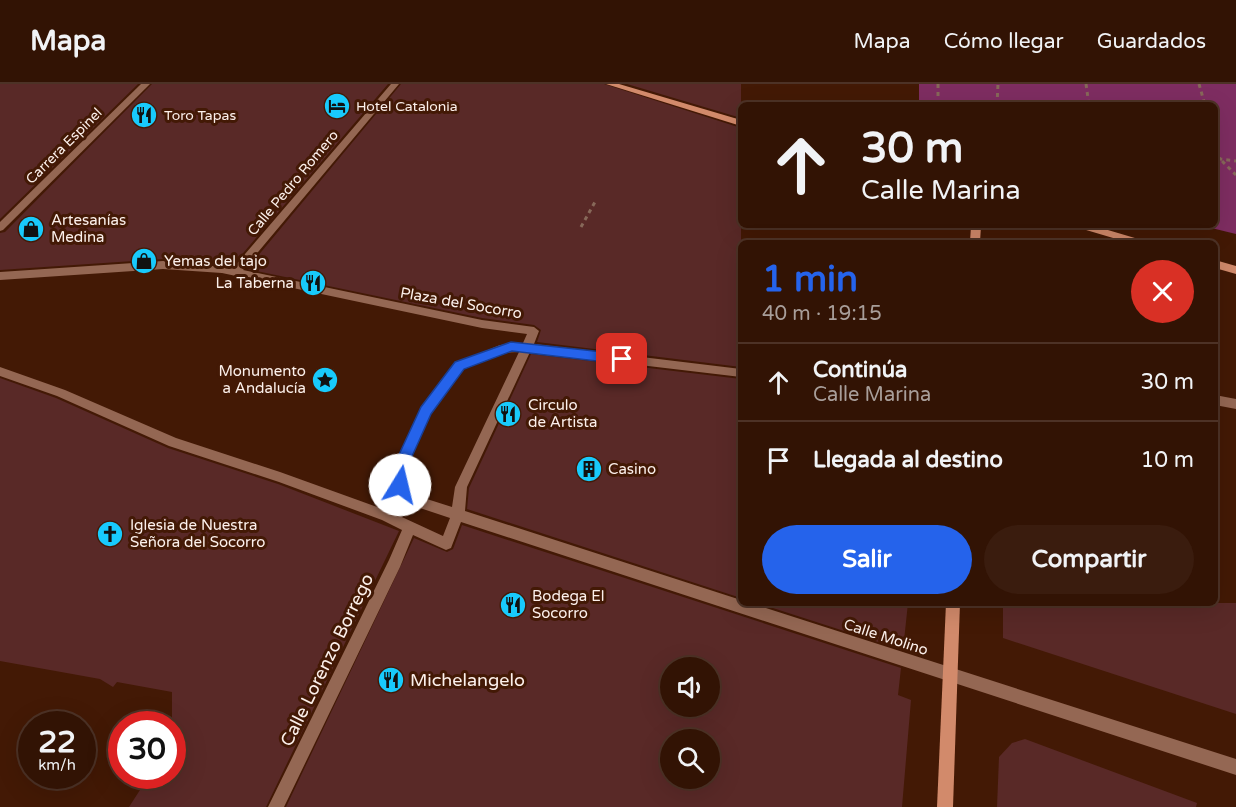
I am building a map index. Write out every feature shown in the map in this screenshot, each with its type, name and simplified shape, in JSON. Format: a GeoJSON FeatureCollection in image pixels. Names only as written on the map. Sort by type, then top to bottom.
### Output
{"type":"FeatureCollection","features":[{"type":"Feature","properties":{"kind":"street","name":"Carrera Espinel"},"geometry":{"type":"LineString","coordinates":[[0,228],[146,84]]}},
{"type":"Feature","properties":{"kind":"street","name":"Calle Pedro Romero"},"geometry":{"type":"LineString","coordinates":[[236,271],[395,84]]}},
{"type":"Feature","properties":{"kind":"street"},"geometry":{"type":"LineString","coordinates":[[610,84],[738,122]]}},
{"type":"Feature","properties":{"kind":"street"},"geometry":{"type":"LineString","coordinates":[[1090,228],[1132,240]]}},
{"type":"Feature","properties":{"kind":"street","name":"Plaza del Socorro"},"geometry":{"type":"LineString","coordinates":[[0,276],[163,265],[236,271],[442,316],[534,331],[527,347]]}},
{"type":"Feature","properties":{"kind":"street"},"geometry":{"type":"LineString","coordinates":[[1218,265],[1236,270]]}},
{"type":"Feature","properties":{"kind":"street"},"geometry":{"type":"LineString","coordinates":[[0,370],[61,393],[172,442],[280,477],[386,516],[446,544],[458,514],[461,487],[527,347],[738,373]]}},
{"type":"Feature","properties":{"kind":"street","name":"Calle Molino"},"geometry":{"type":"LineString","coordinates":[[527,347],[500,349],[460,366],[426,411],[398,472],[404,497],[738,606]]}},
{"type":"Feature","properties":{"kind":"street"},"geometry":{"type":"LineString","coordinates":[[1218,401],[1236,404]]}},
{"type":"Feature","properties":{"kind":"street","name":"Calle Lorenzo Borrego"},"geometry":{"type":"LineString","coordinates":[[276,807],[395,563],[409,528]]}},
{"type":"Feature","properties":{"kind":"street","name":"Calle Molino"},"geometry":{"type":"LineString","coordinates":[[739,606],[1236,767]]}},
{"type":"Feature","properties":{"kind":"street"},"geometry":{"type":"LineString","coordinates":[[945,807],[953,606]]}},
{"type":"Feature","properties":{"kind":"path"},"geometry":{"type":"LineString","coordinates":[[938,84],[938,102]]}},
{"type":"Feature","properties":{"kind":"path"},"geometry":{"type":"LineString","coordinates":[[997,102],[998,84]]}},
{"type":"Feature","properties":{"kind":"path"},"geometry":{"type":"LineString","coordinates":[[1086,84],[1089,102]]}},
{"type":"Feature","properties":{"kind":"path"},"geometry":{"type":"LineString","coordinates":[[1199,84],[1204,102]]}},
{"type":"Feature","properties":{"kind":"path"},"geometry":{"type":"LineString","coordinates":[[1218,158],[1236,161]]}},
{"type":"Feature","properties":{"kind":"path"},"geometry":{"type":"LineString","coordinates":[[1218,159],[1236,175]]}},
{"type":"Feature","properties":{"kind":"path"},"geometry":{"type":"LineString","coordinates":[[580,227],[595,202]]}},
{"type":"Feature","properties":{"kind":"shaded area"},"geometry":{"type":"Polygon","coordinates":[[[919,84],[1236,84],[1236,234],[1211,228],[1218,228],[1218,102],[919,102],[919,84]]]}},
{"type":"Feature","properties":{"kind":"building"},"geometry":{"type":"Polygon","coordinates":[[[0,84],[138,84],[0,219],[0,84]]]}},
{"type":"Feature","properties":{"kind":"building"},"geometry":{"type":"Polygon","coordinates":[[[152,84],[388,84],[232,266],[163,259],[0,270],[0,233],[5,232],[152,84]]]}},
{"type":"Feature","properties":{"kind":"building"},"geometry":{"type":"Polygon","coordinates":[[[401,84],[604,84],[738,127],[738,228],[741,228],[741,240],[738,240],[738,367],[537,342],[541,330],[534,325],[482,318],[247,269],[401,84]]]}},
{"type":"Feature","properties":{"kind":"building"},"geometry":{"type":"Polygon","coordinates":[[[627,84],[741,84],[738,117],[627,84]]]}},
{"type":"Feature","properties":{"kind":"building","name":"Casino"},"geometry":{"type":"Polygon","coordinates":[[[531,354],[738,379],[738,597],[467,509],[469,488],[531,354]]]}},
{"type":"Feature","properties":{"kind":"building"},"geometry":{"type":"Polygon","coordinates":[[[0,378],[56,398],[168,448],[278,484],[399,531],[266,807],[129,807],[141,789],[186,789],[186,711],[172,711],[172,692],[117,682],[113,687],[100,679],[0,661],[0,378]]]}},
{"type":"Feature","properties":{"kind":"building"},"geometry":{"type":"Polygon","coordinates":[[[462,525],[901,668],[898,695],[911,700],[902,807],[286,807],[414,538],[447,552],[453,549],[462,525]]]}},
{"type":"Feature","properties":{"kind":"building"},"geometry":{"type":"Polygon","coordinates":[[[1218,603],[1236,603],[1236,714],[1003,638],[1003,606],[1218,606],[1218,603]]]}},
{"type":"Feature","properties":{"kind":"building"},"geometry":{"type":"Polygon","coordinates":[[[766,606],[908,606],[903,650],[766,606]]]}},
{"type":"Feature","properties":{"kind":"building"},"geometry":{"type":"Polygon","coordinates":[[[1025,739],[1197,803],[1196,807],[997,807],[999,757],[1012,743],[1025,739]]]}},
{"type":"Feature","properties":{"kind":"place","name":"Hotel Catalonia"},"geometry":{"type":"Point","coordinates":[337,106]}},
{"type":"Feature","properties":{"kind":"place","name":"Toro Tapas"},"geometry":{"type":"Point","coordinates":[144,115]}},
{"type":"Feature","properties":{"kind":"place","name":"Artesanías Medina"},"geometry":{"type":"Point","coordinates":[31,229]}},
{"type":"Feature","properties":{"kind":"place","name":"Yemas del tajo"},"geometry":{"type":"Point","coordinates":[144,261]}},
{"type":"Feature","properties":{"kind":"place","name":"La Taberna"},"geometry":{"type":"Point","coordinates":[313,283]}},
{"type":"Feature","properties":{"kind":"place","name":"Monumento a Andalucía"},"geometry":{"type":"Point","coordinates":[325,380]}},
{"type":"Feature","properties":{"kind":"place","name":"Circulo de Artista"},"geometry":{"type":"Point","coordinates":[508,414]}},
{"type":"Feature","properties":{"kind":"place","name":"Casino"},"geometry":{"type":"Point","coordinates":[589,469]}},
{"type":"Feature","properties":{"kind":"place","name":"Iglesia de Nuestra Señora del Socorro"},"geometry":{"type":"Point","coordinates":[110,534]}},
{"type":"Feature","properties":{"kind":"place","name":"Bodega El Socorro"},"geometry":{"type":"Point","coordinates":[513,605]}},
{"type":"Feature","properties":{"kind":"place","name":"Michelangelo"},"geometry":{"type":"Point","coordinates":[391,680]}},
{"type":"Feature","properties":{"kind":"route"},"geometry":{"type":"LineString","coordinates":[[400,485],[398,472],[426,411],[460,366],[511,346],[622,359]]}}]}
